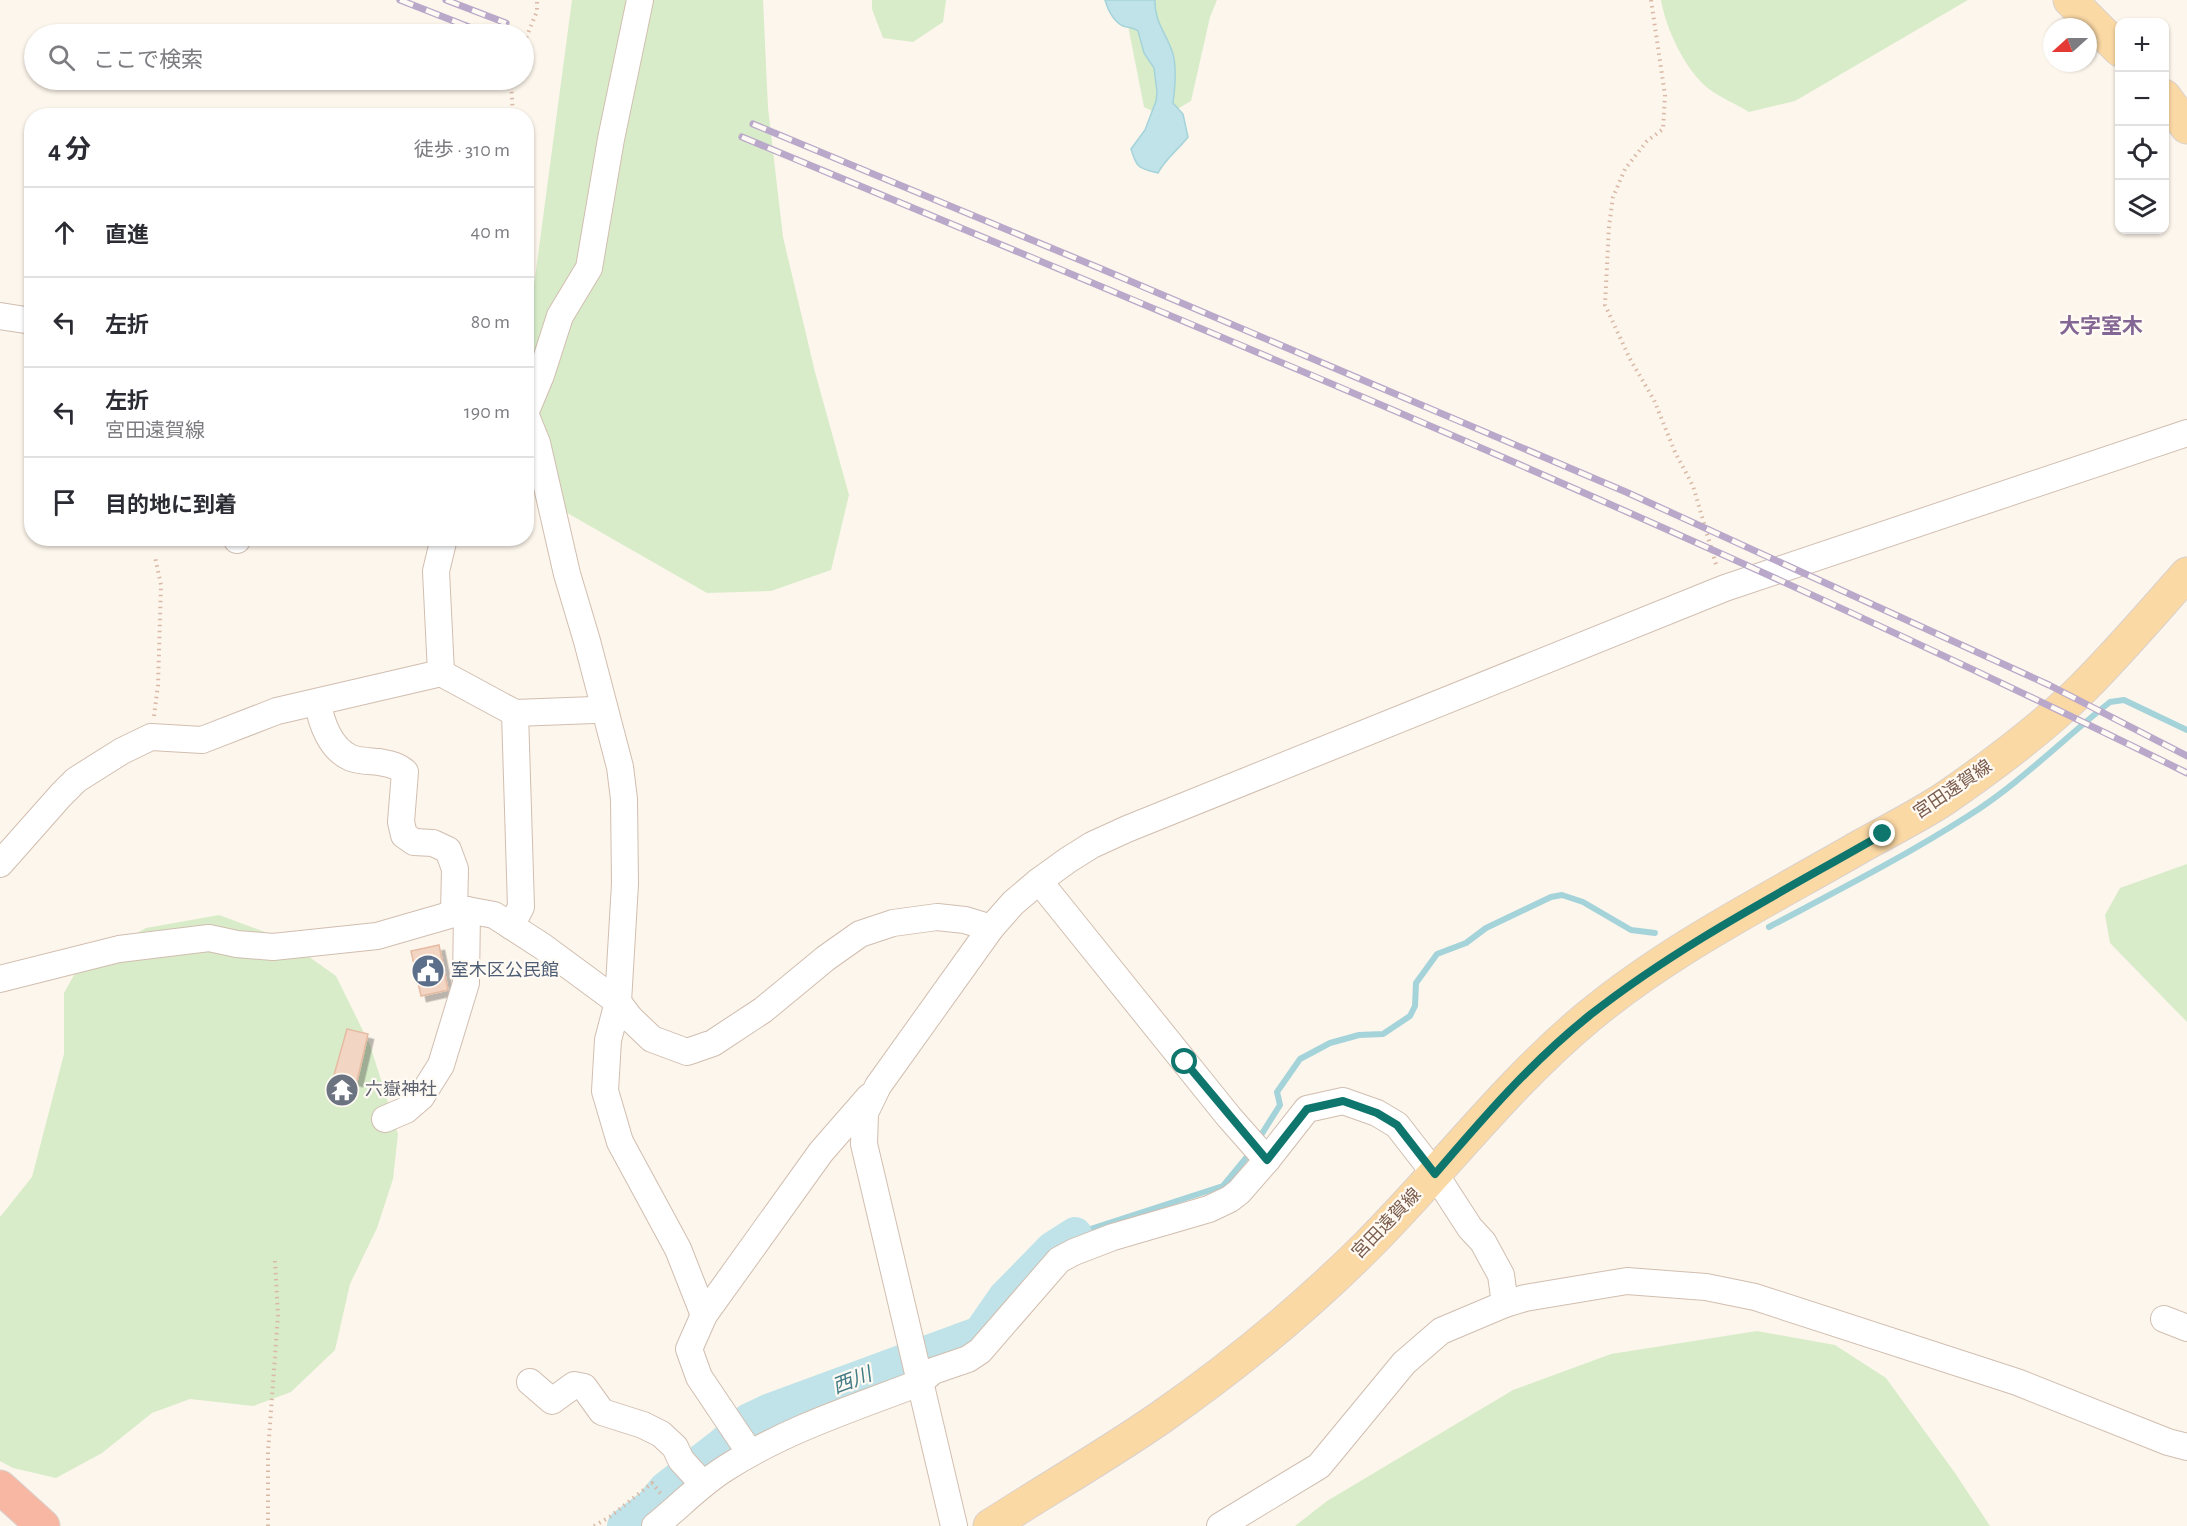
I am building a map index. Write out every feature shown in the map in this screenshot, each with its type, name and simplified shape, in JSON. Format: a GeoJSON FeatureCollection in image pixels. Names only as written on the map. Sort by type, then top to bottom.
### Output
{"type":"FeatureCollection","features":[{"type":"Feature","properties":{"kind":"highway"},"geometry":{"type":"LineString","coordinates":[[0,1487],[43,1526]]}},
{"type":"Feature","properties":{"kind":"main road"},"geometry":{"type":"LineString","coordinates":[[2070,0],[2115,45]]}},
{"type":"Feature","properties":{"kind":"main road"},"geometry":{"type":"LineString","coordinates":[[2169,103],[2187,127]]}},
{"type":"Feature","properties":{"kind":"main road","name":"宮田遠賀線"},"geometry":{"type":"LineString","coordinates":[[990,1526],[1158,1419],[1226,1370],[1292,1315],[1367,1246],[1533,1065],[1589,1016],[1647,972],[1690,944],[1941,801],[2037,731],[2083,689],[2187,574]]}},
{"type":"Feature","properties":{"kind":"street"},"geometry":{"type":"LineString","coordinates":[[534,392],[560,316],[589,268],[640,0]]}},
{"type":"Feature","properties":{"kind":"street"},"geometry":{"type":"LineString","coordinates":[[0,316],[24,320]]}},
{"type":"Feature","properties":{"kind":"street"},"geometry":{"type":"LineString","coordinates":[[750,1453],[699,1377],[689,1349],[704,1315],[820,1152],[878,1086],[991,928],[1038,880],[1092,845],[1127,829],[1725,588],[2187,433]]}},
{"type":"Feature","properties":{"kind":"street"},"geometry":{"type":"LineString","coordinates":[[534,436],[567,574],[588,641],[620,767],[624,799],[625,884],[618,1002],[608,1040],[605,1091],[620,1142],[678,1250],[704,1315]]}},
{"type":"Feature","properties":{"kind":"street"},"geometry":{"type":"LineString","coordinates":[[441,673],[436,571],[442,546]]}},
{"type":"Feature","properties":{"kind":"street"},"geometry":{"type":"LineString","coordinates":[[0,864],[76,780],[122,751],[151,737],[202,740],[277,711],[441,673],[515,713],[594,710],[604,707]]}},
{"type":"Feature","properties":{"kind":"street"},"geometry":{"type":"LineString","coordinates":[[318,703],[327,732],[336,747],[350,758],[398,766],[405,772],[401,822],[404,835],[414,842],[433,843],[447,850],[455,869],[466,983],[441,1065],[421,1097],[406,1110],[385,1119]]}},
{"type":"Feature","properties":{"kind":"street"},"geometry":{"type":"LineString","coordinates":[[511,926],[521,907],[515,713]]}},
{"type":"Feature","properties":{"kind":"street"},"geometry":{"type":"LineString","coordinates":[[1038,880],[1229,1117],[1267,1160]]}},
{"type":"Feature","properties":{"kind":"street"},"geometry":{"type":"LineString","coordinates":[[0,979],[119,949],[209,938],[237,944],[273,946],[377,936],[460,912],[494,915],[542,946],[618,1002],[630,1018],[652,1039],[687,1052],[714,1043],[763,1010],[826,958],[860,934],[893,923],[937,917],[965,920],[991,928]]}},
{"type":"Feature","properties":{"kind":"street"},"geometry":{"type":"LineString","coordinates":[[878,1086],[865,1113],[864,1144],[954,1526]]}},
{"type":"Feature","properties":{"kind":"street"},"geometry":{"type":"LineString","coordinates":[[656,1526],[704,1484],[750,1453],[785,1435],[919,1383],[933,1371],[968,1359],[980,1351],[1059,1260],[1113,1237],[1209,1209],[1230,1199],[1267,1160],[1307,1109],[1343,1101],[1377,1113],[1397,1125],[1435,1174],[1470,1228],[1484,1242],[1501,1275],[1505,1304]]}},
{"type":"Feature","properties":{"kind":"street"},"geometry":{"type":"LineString","coordinates":[[1220,1526],[1319,1466],[1404,1363],[1441,1331],[1505,1304],[1558,1292],[1627,1281],[1706,1287],[1755,1297],[2017,1382],[2168,1442],[2187,1447]]}},
{"type":"Feature","properties":{"kind":"street"},"geometry":{"type":"LineString","coordinates":[[530,1382],[552,1401],[574,1385],[584,1387],[602,1412],[643,1425],[661,1434],[675,1447],[681,1460],[704,1484]]}},
{"type":"Feature","properties":{"kind":"path"},"geometry":{"type":"LineString","coordinates":[[532,24],[537,12],[537,0]]}},
{"type":"Feature","properties":{"kind":"path"},"geometry":{"type":"LineString","coordinates":[[1651,0],[1665,95],[1663,129],[1647,141],[1625,169],[1613,197],[1609,226],[1605,305],[1693,486],[1719,575],[1725,588]]}},
{"type":"Feature","properties":{"kind":"path"},"geometry":{"type":"LineString","coordinates":[[512,90],[513,108]]}},
{"type":"Feature","properties":{"kind":"path"},"geometry":{"type":"LineString","coordinates":[[151,737],[158,685],[161,585],[155,557]]}},
{"type":"Feature","properties":{"kind":"path"},"geometry":{"type":"LineString","coordinates":[[268,1526],[268,1452],[278,1315],[274,1261]]}},
{"type":"Feature","properties":{"kind":"path"},"geometry":{"type":"LineString","coordinates":[[594,1526],[611,1516],[652,1483]]}},
{"type":"Feature","properties":{"kind":"green space"},"geometry":{"type":"Polygon","coordinates":[[[572,0],[763,0],[768,108],[783,237],[815,372],[849,495],[831,570],[771,591],[707,593],[562,510],[534,479],[534,285],[572,0]]]}},
{"type":"Feature","properties":{"kind":"green space"},"geometry":{"type":"Polygon","coordinates":[[[872,0],[946,0],[943,22],[913,42],[883,38],[872,9],[872,0]]]}},
{"type":"Feature","properties":{"kind":"green space"},"geometry":{"type":"Polygon","coordinates":[[[1123,0],[1217,0],[1210,17],[1191,101],[1164,117],[1144,107],[1123,0]]]}},
{"type":"Feature","properties":{"kind":"green space"},"geometry":{"type":"Polygon","coordinates":[[[1661,0],[1968,0],[1795,101],[1749,112],[1709,89],[1692,71],[1672,36],[1661,0]]]}},
{"type":"Feature","properties":{"kind":"green space"},"geometry":{"type":"Polygon","coordinates":[[[2187,864],[2187,1022],[2110,943],[2105,915],[2120,888],[2187,864]]]}},
{"type":"Feature","properties":{"kind":"green space"},"geometry":{"type":"Polygon","coordinates":[[[219,915],[284,939],[336,976],[370,1045],[398,1134],[393,1179],[377,1228],[350,1284],[335,1350],[291,1392],[253,1406],[190,1399],[152,1413],[102,1453],[56,1478],[13,1468],[0,1461],[0,1217],[32,1177],[64,1054],[64,993],[79,966],[146,928],[219,915]]]}},
{"type":"Feature","properties":{"kind":"green space"},"geometry":{"type":"Polygon","coordinates":[[[1757,1331],[1835,1345],[1886,1378],[1955,1473],[1990,1526],[1295,1526],[1327,1501],[1513,1390],[1611,1354],[1757,1331]]]}},
{"type":"Feature","properties":{"kind":"water"},"geometry":{"type":"Polygon","coordinates":[[[1105,0],[1155,0],[1159,21],[1173,54],[1175,85],[1173,103],[1183,114],[1188,137],[1158,173],[1140,167],[1131,149],[1145,130],[1156,101],[1154,68],[1144,53],[1138,31],[1116,21],[1105,0]]]}},
{"type":"Feature","properties":{"kind":"building"},"geometry":{"type":"Polygon","coordinates":[[[439,945],[448,990],[421,996],[411,951],[439,945]]]}},
{"type":"Feature","properties":{"kind":"building"},"geometry":{"type":"Polygon","coordinates":[[[347,1029],[368,1034],[357,1081],[334,1075],[347,1029]]]}},
{"type":"Feature","properties":{"kind":"waterway"},"geometry":{"type":"LineString","coordinates":[[1769,927],[1894,860],[1968,816],[2023,776],[2110,702],[2124,700],[2187,730]]}},
{"type":"Feature","properties":{"kind":"waterway"},"geometry":{"type":"LineString","coordinates":[[1258,1140],[1280,1105],[1277,1092],[1300,1059],[1330,1043],[1359,1035],[1383,1034],[1410,1016],[1415,1006],[1416,983],[1437,954],[1466,943],[1486,928],[1551,897],[1562,895],[1583,902],[1631,930],[1655,933]]}},
{"type":"Feature","properties":{"kind":"waterway"},"geometry":{"type":"LineString","coordinates":[[1075,1234],[1223,1186],[1251,1152]]}},
{"type":"Feature","properties":{"kind":"waterway","name":"西川"},"geometry":{"type":"LineString","coordinates":[[624,1526],[651,1506],[665,1489],[723,1444],[749,1420],[980,1333],[1005,1297],[1053,1248],[1075,1234]]}},
{"type":"Feature","properties":{"kind":"railway"},"geometry":{"type":"LineString","coordinates":[[400,0],[461,24]]}},
{"type":"Feature","properties":{"kind":"railway"},"geometry":{"type":"LineString","coordinates":[[446,0],[506,23]]}},
{"type":"Feature","properties":{"kind":"railway"},"geometry":{"type":"LineString","coordinates":[[753,124],[1104,270],[1626,492],[2049,685],[2187,756]]}},
{"type":"Feature","properties":{"kind":"railway"},"geometry":{"type":"LineString","coordinates":[[742,137],[1288,365],[1651,522],[1830,603],[2187,773]]}},
{"type":"Feature","properties":{"kind":"place","name":"室木区公民館"},"geometry":{"type":"Point","coordinates":[428,971]}},
{"type":"Feature","properties":{"kind":"place","name":"六嶽神社"},"geometry":{"type":"Point","coordinates":[342,1090]}},
{"type":"Feature","properties":{"kind":"district","name":"大字室木"},"geometry":{"type":"Point","coordinates":[2101,326]}},
{"type":"Feature","properties":{"kind":"route"},"geometry":{"type":"LineString","coordinates":[[1185,1062],[1267,1160],[1307,1109],[1343,1101],[1377,1113],[1397,1125],[1435,1174],[1533,1065],[1589,1016],[1647,972],[1690,944],[1883,834]]}}]}
